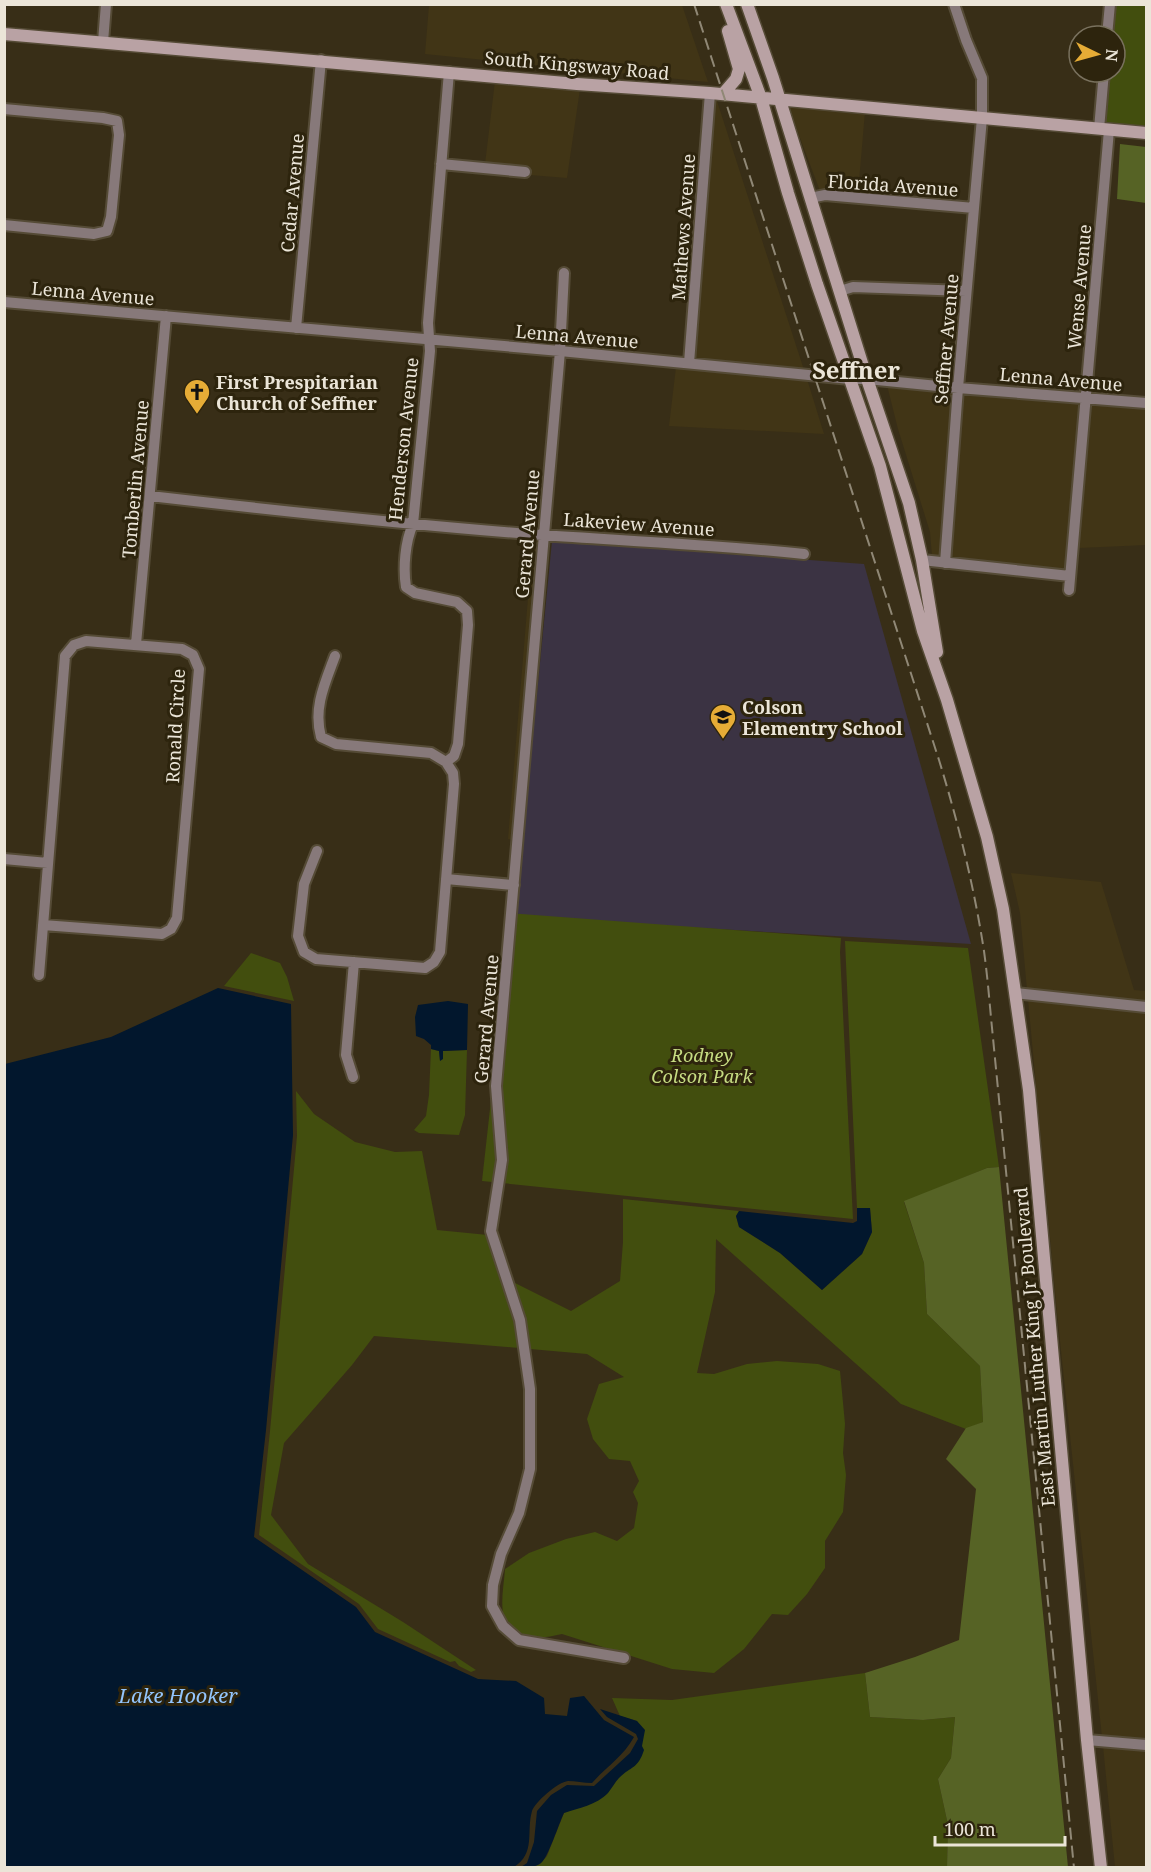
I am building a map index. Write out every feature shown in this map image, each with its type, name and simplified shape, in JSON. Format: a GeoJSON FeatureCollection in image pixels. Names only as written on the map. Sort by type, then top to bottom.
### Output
{"type":"FeatureCollection","features":[{"type":"Feature","properties":{"kind":"main road"},"geometry":{"type":"LineString","coordinates":[[716,93],[736,79],[739,69],[719,4]]}},
{"type":"Feature","properties":{"kind":"main road"},"geometry":{"type":"LineString","coordinates":[[726,4],[761,98],[795,216],[880,466],[923,631],[947,700]]}},
{"type":"Feature","properties":{"kind":"main road"},"geometry":{"type":"LineString","coordinates":[[747,4],[909,503],[922,560],[933,633],[947,700]]}},
{"type":"Feature","properties":{"kind":"main road","name":"South Kingsway Road"},"geometry":{"type":"LineString","coordinates":[[4,34],[577,84],[716,93],[1146,134]]}},
{"type":"Feature","properties":{"kind":"main road","name":"East Martin Luther King Jr Boulevard"},"geometry":{"type":"LineString","coordinates":[[947,700],[983,825],[1003,909],[1029,1088],[1087,1740],[1101,1868]]}},
{"type":"Feature","properties":{"kind":"street"},"geometry":{"type":"LineString","coordinates":[[103,42],[106,4]]}},
{"type":"Feature","properties":{"kind":"street","name":"Seffner Avenue"},"geometry":{"type":"LineString","coordinates":[[945,563],[982,118],[982,78],[954,4]]}},
{"type":"Feature","properties":{"kind":"street"},"geometry":{"type":"LineString","coordinates":[[1108,24],[1110,4]]}},
{"type":"Feature","properties":{"kind":"street","name":"Cedar Avenue"},"geometry":{"type":"LineString","coordinates":[[296,328],[321,60]]}},
{"type":"Feature","properties":{"kind":"street","name":"Henderson Avenue"},"geometry":{"type":"LineString","coordinates":[[446,762],[454,756],[458,744],[468,625],[467,612],[457,602],[415,593],[406,587],[404,577],[412,524],[430,340],[428,322],[449,72]]}},
{"type":"Feature","properties":{"kind":"street","name":"Wense Avenue"},"geometry":{"type":"LineString","coordinates":[[1069,590],[1087,398],[1104,129],[1104,84]]}},
{"type":"Feature","properties":{"kind":"street","name":"Mathews Avenue"},"geometry":{"type":"LineString","coordinates":[[689,363],[716,93]]}},
{"type":"Feature","properties":{"kind":"street"},"geometry":{"type":"LineString","coordinates":[[4,109],[117,121],[119,135],[111,217],[107,231],[93,234],[4,225]]}},
{"type":"Feature","properties":{"kind":"street"},"geometry":{"type":"LineString","coordinates":[[441,164],[525,172]]}},
{"type":"Feature","properties":{"kind":"street","name":"Florida Avenue"},"geometry":{"type":"LineString","coordinates":[[810,198],[825,195],[974,208]]}},
{"type":"Feature","properties":{"kind":"street","name":"Gerard Avenue"},"geometry":{"type":"LineString","coordinates":[[564,273],[560,351],[496,1086],[502,1160],[491,1230],[520,1320],[530,1389],[530,1469],[519,1513],[501,1554],[493,1585],[492,1606],[503,1626],[519,1640],[624,1658]]}},
{"type":"Feature","properties":{"kind":"street"},"geometry":{"type":"LineString","coordinates":[[840,291],[853,287],[966,291]]}},
{"type":"Feature","properties":{"kind":"street","name":"Lenna Avenue"},"geometry":{"type":"LineString","coordinates":[[4,302],[850,379],[1146,403]]}},
{"type":"Feature","properties":{"kind":"street","name":"Tomberlin Avenue"},"geometry":{"type":"LineString","coordinates":[[136,644],[166,316]]}},
{"type":"Feature","properties":{"kind":"street","name":"Lakeview Avenue"},"geometry":{"type":"LineString","coordinates":[[150,496],[412,524],[543,535],[729,546],[804,554]]}},
{"type":"Feature","properties":{"kind":"street"},"geometry":{"type":"LineString","coordinates":[[922,560],[1070,576]]}},
{"type":"Feature","properties":{"kind":"street","name":"Ronald Circle"},"geometry":{"type":"LineString","coordinates":[[39,975],[43,925],[48,863],[65,656],[74,645],[86,641],[182,649],[194,655],[199,669],[177,918],[171,928],[162,934],[43,925]]}},
{"type":"Feature","properties":{"kind":"street"},"geometry":{"type":"LineString","coordinates":[[317,851],[304,884],[298,936],[304,952],[316,959],[425,968],[434,962],[440,952],[453,773],[446,762],[431,753],[336,744],[321,737],[317,723],[321,693],[335,656]]}},
{"type":"Feature","properties":{"kind":"street"},"geometry":{"type":"LineString","coordinates":[[4,859],[48,863]]}},
{"type":"Feature","properties":{"kind":"street"},"geometry":{"type":"LineString","coordinates":[[446,879],[514,885]]}},
{"type":"Feature","properties":{"kind":"street"},"geometry":{"type":"LineString","coordinates":[[353,1077],[346,1055],[354,962]]}},
{"type":"Feature","properties":{"kind":"street"},"geometry":{"type":"LineString","coordinates":[[1015,993],[1146,1007]]}},
{"type":"Feature","properties":{"kind":"street"},"geometry":{"type":"LineString","coordinates":[[1087,1740],[1146,1745]]}},
{"type":"Feature","properties":{"kind":"shaded area"},"geometry":{"type":"Polygon","coordinates":[[[429,5],[682,5],[708,82],[425,54],[429,5]]]}},
{"type":"Feature","properties":{"kind":"shaded area"},"geometry":{"type":"Polygon","coordinates":[[[495,81],[580,89],[567,178],[530,175],[530,168],[485,164],[495,81]]]}},
{"type":"Feature","properties":{"kind":"shaded area"},"geometry":{"type":"Polygon","coordinates":[[[716,98],[804,370],[694,359],[716,98]]]}},
{"type":"Feature","properties":{"kind":"shaded area"},"geometry":{"type":"Polygon","coordinates":[[[788,106],[865,112],[858,193],[820,191],[788,106]]]}},
{"type":"Feature","properties":{"kind":"shaded area"},"geometry":{"type":"Polygon","coordinates":[[[676,367],[807,379],[824,434],[669,426],[676,367]]]}},
{"type":"Feature","properties":{"kind":"shaded area"},"geometry":{"type":"Polygon","coordinates":[[[887,385],[953,392],[940,558],[932,556],[930,532],[887,385]]]}},
{"type":"Feature","properties":{"kind":"shaded area"},"geometry":{"type":"Polygon","coordinates":[[[963,393],[1082,402],[1066,571],[950,559],[963,393]]]}},
{"type":"Feature","properties":{"kind":"shaded area"},"geometry":{"type":"Polygon","coordinates":[[[1092,403],[1146,407],[1146,545],[1079,548],[1077,559],[1092,403]]]}},
{"type":"Feature","properties":{"kind":"shaded area"},"geometry":{"type":"Polygon","coordinates":[[[533,538],[538,539],[513,840],[508,839],[533,538]]]}},
{"type":"Feature","properties":{"kind":"shaded area","name":"Colson Elementry School"},"geometry":{"type":"Polygon","coordinates":[[[552,541],[864,564],[971,944],[515,917],[552,541]]]}},
{"type":"Feature","properties":{"kind":"shaded area"},"geometry":{"type":"Polygon","coordinates":[[[1011,873],[1101,882],[1134,990],[1146,991],[1146,1002],[1027,990],[1020,913],[1011,873]]]}},
{"type":"Feature","properties":{"kind":"shaded area"},"geometry":{"type":"Polygon","coordinates":[[[1028,999],[1146,1011],[1146,1741],[1102,1737],[1057,1313],[1028,999]]]}},
{"type":"Feature","properties":{"kind":"shaded area"},"geometry":{"type":"Polygon","coordinates":[[[1103,1746],[1146,1750],[1146,1867],[1115,1867],[1103,1746]]]}},
{"type":"Feature","properties":{"kind":"green space"},"geometry":{"type":"Polygon","coordinates":[[[1116,5],[1146,5],[1146,128],[1103,124],[1108,84],[1127,84],[1127,24],[1114,24],[1116,5]]]}},
{"type":"Feature","properties":{"kind":"green space"},"geometry":{"type":"Polygon","coordinates":[[[1120,144],[1146,147],[1146,203],[1117,199],[1120,144]]]}},
{"type":"Feature","properties":{"kind":"green space","name":"Rodney Colson Park"},"geometry":{"type":"Polygon","coordinates":[[[507,913],[841,938],[853,1219],[482,1181],[498,1037],[507,913]]]}},
{"type":"Feature","properties":{"kind":"green space"},"geometry":{"type":"Polygon","coordinates":[[[845,941],[968,948],[999,1167],[987,1168],[904,1202],[924,1263],[927,1314],[980,1366],[983,1422],[966,1429],[901,1404],[716,1239],[715,1292],[697,1373],[714,1374],[747,1364],[777,1361],[818,1364],[840,1371],[845,1424],[843,1453],[846,1475],[843,1512],[825,1541],[825,1568],[807,1594],[788,1615],[772,1614],[744,1649],[714,1673],[672,1669],[562,1634],[542,1637],[524,1635],[510,1626],[505,1619],[502,1600],[505,1569],[529,1553],[566,1539],[595,1532],[617,1541],[634,1528],[638,1503],[633,1492],[639,1481],[630,1461],[609,1459],[593,1439],[587,1419],[599,1384],[624,1377],[587,1354],[530,1349],[525,1319],[513,1282],[571,1311],[620,1281],[623,1199],[739,1211],[736,1216],[739,1227],[780,1253],[822,1290],[862,1254],[872,1232],[870,1209],[857,1208],[845,941]]]}},
{"type":"Feature","properties":{"kind":"green space"},"geometry":{"type":"Polygon","coordinates":[[[251,953],[280,963],[294,1001],[224,986],[251,953]]]}},
{"type":"Feature","properties":{"kind":"green space"},"geometry":{"type":"Polygon","coordinates":[[[431,1049],[439,1051],[440,1061],[443,1051],[467,1050],[465,1115],[459,1135],[419,1133],[414,1130],[426,1116],[431,1049]]]}},
{"type":"Feature","properties":{"kind":"green space"},"geometry":{"type":"Polygon","coordinates":[[[296,1091],[314,1114],[355,1142],[395,1152],[422,1151],[437,1230],[488,1235],[515,1321],[519,1348],[374,1336],[352,1365],[284,1443],[271,1515],[308,1564],[476,1670],[471,1672],[459,1666],[455,1661],[450,1662],[378,1629],[359,1604],[259,1535],[297,1136],[296,1091]]]}},
{"type":"Feature","properties":{"kind":"green space"},"geometry":{"type":"Polygon","coordinates":[[[999,1167],[1068,1867],[947,1867],[948,1825],[938,1779],[951,1758],[955,1717],[923,1720],[870,1717],[865,1673],[959,1640],[976,1489],[946,1459],[966,1428],[983,1422],[980,1366],[927,1314],[924,1263],[904,1201],[987,1168],[999,1167]]]}},
{"type":"Feature","properties":{"kind":"green space"},"geometry":{"type":"Polygon","coordinates":[[[865,1673],[870,1717],[923,1720],[955,1717],[951,1758],[938,1779],[948,1825],[947,1867],[530,1868],[540,1864],[547,1856],[564,1813],[606,1795],[642,1746],[637,1721],[620,1716],[612,1698],[672,1700],[865,1673]]]}},
{"type":"Feature","properties":{"kind":"water","name":"Lake Hooker"},"geometry":{"type":"Polygon","coordinates":[[[218,988],[291,1004],[293,1135],[254,1537],[356,1607],[375,1632],[478,1679],[516,1681],[544,1698],[545,1714],[567,1716],[570,1698],[584,1696],[604,1720],[634,1737],[620,1756],[592,1783],[564,1782],[537,1803],[530,1819],[528,1849],[521,1861],[514,1867],[5,1867],[5,1064],[111,1037],[218,988]]]}},
{"type":"Feature","properties":{"kind":"water"},"geometry":{"type":"Polygon","coordinates":[[[448,1001],[468,1004],[467,1050],[443,1051],[443,1059],[440,1061],[439,1051],[431,1049],[431,1045],[416,1036],[415,1017],[418,1005],[448,1001]]]}},
{"type":"Feature","properties":{"kind":"water"},"geometry":{"type":"Polygon","coordinates":[[[857,1208],[870,1208],[872,1232],[862,1254],[822,1290],[780,1253],[739,1227],[736,1216],[739,1211],[853,1223],[857,1221],[857,1208]]]}},
{"type":"Feature","properties":{"kind":"water"},"geometry":{"type":"Polygon","coordinates":[[[600,1709],[637,1721],[645,1730],[642,1756],[637,1764],[619,1778],[604,1797],[587,1806],[564,1813],[544,1860],[534,1866],[521,1867],[527,1863],[534,1842],[537,1811],[551,1795],[567,1785],[594,1786],[630,1753],[638,1739],[636,1734],[607,1717],[600,1709]]]}},
{"type":"Feature","properties":{"kind":"railway"},"geometry":{"type":"LineString","coordinates":[[694,4],[939,760],[959,831],[975,902],[988,984],[1074,1868]]}},
{"type":"Feature","properties":{"kind":"place","name":"First Prespitarian Church of Seffner"},"geometry":{"type":"Point","coordinates":[197,415]}},
{"type":"Feature","properties":{"kind":"place","name":"Colson Elementry School"},"geometry":{"type":"Point","coordinates":[723,740]}},
{"type":"Feature","properties":{"kind":"district","name":"Seffner"},"geometry":{"type":"Point","coordinates":[856,369]}}]}
